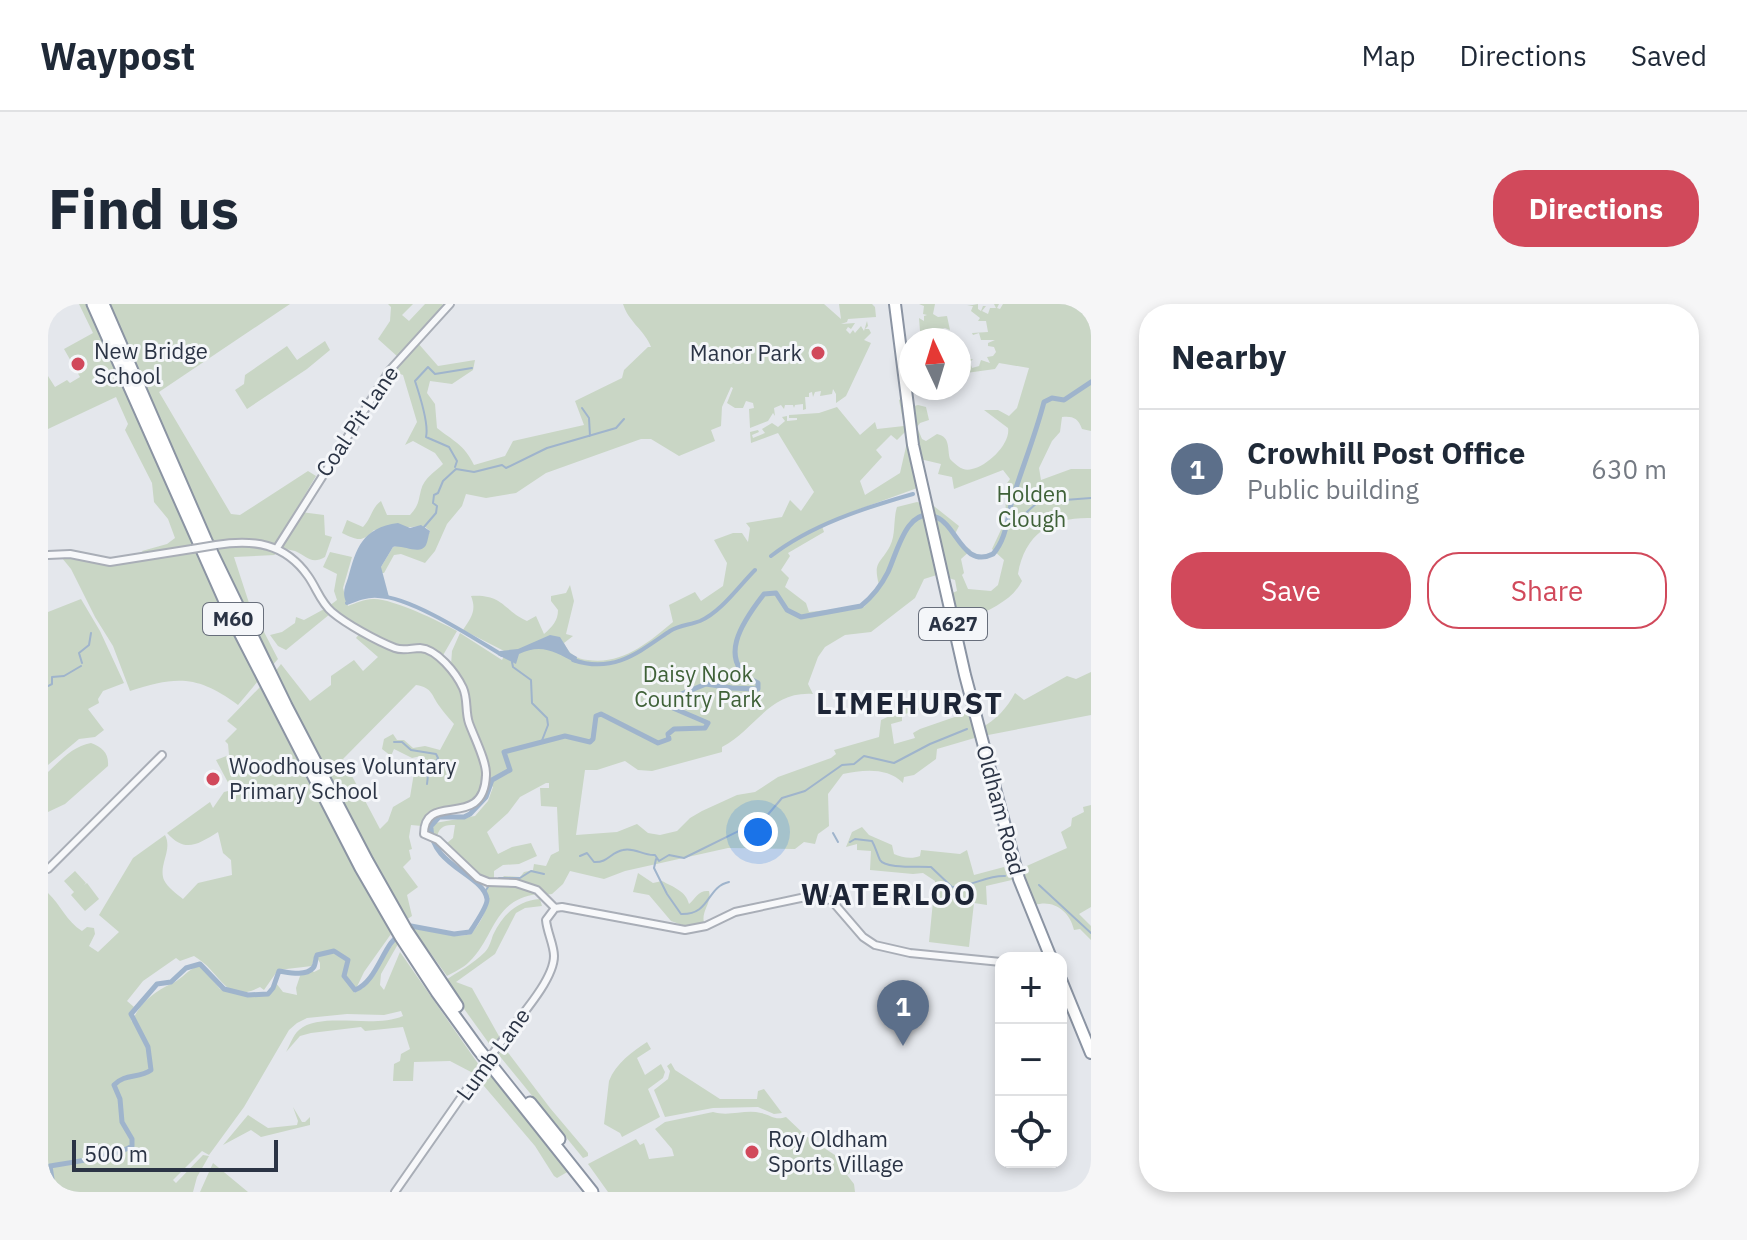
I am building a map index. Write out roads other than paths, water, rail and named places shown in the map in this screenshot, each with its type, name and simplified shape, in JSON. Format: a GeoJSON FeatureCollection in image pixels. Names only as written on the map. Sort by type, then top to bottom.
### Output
{"type":"FeatureCollection","features":[{"type":"Feature","properties":{"kind":"highway","name":"M60"},"geometry":{"type":"LineString","coordinates":[[93,304],[232,617],[317,786],[408,940],[479,1050],[592,1192]]}},
{"type":"Feature","properties":{"kind":"highway","name":"M60"},"geometry":{"type":"LineString","coordinates":[[103,304],[239,612],[397,922]]}},
{"type":"Feature","properties":{"kind":"highway","name":"Oldham Road"},"geometry":{"type":"LineString","coordinates":[[895,304],[911,429],[932,528],[996,798],[1019,879],[1049,952]]}},
{"type":"Feature","properties":{"kind":"highway","name":"M60"},"geometry":{"type":"LineString","coordinates":[[408,940],[484,1045],[601,1192]]}},
{"type":"Feature","properties":{"kind":"highway"},"geometry":{"type":"LineString","coordinates":[[1067,995],[1091,1053]]}},
{"type":"Feature","properties":{"kind":"street","name":"Coal Pit Lane"},"geometry":{"type":"LineString","coordinates":[[277,548],[390,370],[450,304]]}},
{"type":"Feature","properties":{"kind":"street"},"geometry":{"type":"LineString","coordinates":[[48,555],[110,562],[249,541],[277,548],[301,567],[334,613],[396,648],[431,651],[457,678],[466,694],[465,711],[484,764],[485,782],[472,805],[439,811],[430,816],[424,829],[426,836],[437,839],[478,878],[525,886],[540,892],[546,902],[555,908]]}},
{"type":"Feature","properties":{"kind":"street"},"geometry":{"type":"LineString","coordinates":[[48,869],[162,755]]}},
{"type":"Feature","properties":{"kind":"street"},"geometry":{"type":"LineString","coordinates":[[547,916],[555,908],[562,907],[685,930],[706,926],[735,912],[757,906],[820,895],[832,901],[863,937],[875,945],[910,953],[995,961]]}},
{"type":"Feature","properties":{"kind":"street","name":"Lumb Lane"},"geometry":{"type":"LineString","coordinates":[[395,1192],[536,994],[551,968],[554,955],[548,937],[546,902]]}},
{"type":"Feature","properties":{"kind":"water"},"geometry":{"type":"Polygon","coordinates":[[[398,523],[410,528],[421,525],[430,531],[426,545],[420,550],[393,547],[381,567],[389,597],[374,595],[346,602],[345,587],[362,541],[376,529],[398,523]]]}},
{"type":"Feature","properties":{"kind":"water"},"geometry":{"type":"Polygon","coordinates":[[[550,635],[560,637],[570,653],[577,657],[576,663],[542,649],[519,654],[516,664],[498,655],[500,651],[518,649],[550,635]]]}},
{"type":"Feature","properties":{"kind":"waterway"},"geometry":{"type":"LineString","coordinates":[[455,467],[457,461],[449,447],[426,437],[425,417],[415,381],[428,367],[435,374],[472,368]]}},
{"type":"Feature","properties":{"kind":"waterway"},"geometry":{"type":"LineString","coordinates":[[54,1192],[50,1166],[105,1156],[132,1146],[132,1139],[122,1122],[120,1099],[114,1085],[151,1070],[148,1047],[131,1014],[157,984],[171,982],[186,968],[200,964],[224,989],[248,995],[268,994],[279,971],[310,971],[317,955],[334,951],[348,960],[344,976],[355,990],[367,982],[393,940],[411,926],[454,934],[470,932],[487,899],[477,883],[438,850],[431,826],[439,817],[464,817],[470,814],[486,797],[492,780],[510,770],[504,752],[565,736],[590,742],[596,716],[601,714],[658,743],[669,739],[668,734],[674,729],[705,728],[708,723],[673,708],[674,697],[706,684],[758,689],[758,683],[737,664],[735,653],[741,628],[764,594],[776,593],[787,610],[801,617],[861,606],[883,581],[904,533],[918,518],[926,515],[936,517],[974,556],[993,554],[1004,533],[1044,402],[1052,398],[1064,400],[1091,382]]}},
{"type":"Feature","properties":{"kind":"waterway"},"geometry":{"type":"LineString","coordinates":[[582,408],[589,418],[590,436]]}},
{"type":"Feature","properties":{"kind":"waterway"},"geometry":{"type":"LineString","coordinates":[[424,527],[436,513],[434,495],[456,469],[474,472],[502,465],[506,468],[547,448],[616,428],[624,419]]}},
{"type":"Feature","properties":{"kind":"waterway"},"geometry":{"type":"LineString","coordinates":[[771,556],[821,526],[913,494]]}},
{"type":"Feature","properties":{"kind":"waterway"},"geometry":{"type":"LineString","coordinates":[[1008,518],[1018,520],[1038,502],[1091,498]]}},
{"type":"Feature","properties":{"kind":"waterway"},"geometry":{"type":"LineString","coordinates":[[573,660],[601,664],[625,659],[673,629],[708,617],[755,570]]}},
{"type":"Feature","properties":{"kind":"waterway"},"geometry":{"type":"LineString","coordinates":[[347,603],[374,596],[407,603],[502,655]]}},
{"type":"Feature","properties":{"kind":"waterway"},"geometry":{"type":"LineString","coordinates":[[82,663],[79,653],[89,645],[91,633]]}},
{"type":"Feature","properties":{"kind":"waterway"},"geometry":{"type":"LineString","coordinates":[[512,662],[513,667],[531,680],[532,703],[547,718],[548,725],[541,743]]}},
{"type":"Feature","properties":{"kind":"waterway"},"geometry":{"type":"LineString","coordinates":[[48,686],[52,684],[52,677],[64,676],[81,666]]}},
{"type":"Feature","properties":{"kind":"waterway"},"geometry":{"type":"LineString","coordinates":[[580,856],[587,853],[594,862],[599,862],[627,849],[655,855],[659,861],[669,855],[684,858],[765,818],[782,798],[805,791],[842,765],[854,764],[864,756],[894,763],[967,729]]}},
{"type":"Feature","properties":{"kind":"waterway"},"geometry":{"type":"LineString","coordinates":[[394,742],[402,742],[411,750],[436,754],[438,758],[428,775],[427,784]]}},
{"type":"Feature","properties":{"kind":"waterway"},"geometry":{"type":"LineString","coordinates":[[833,833],[838,842]]}},
{"type":"Feature","properties":{"kind":"waterway"},"geometry":{"type":"LineString","coordinates":[[850,842],[855,839],[872,841],[880,860],[889,865],[931,867],[952,887],[1005,876]]}},
{"type":"Feature","properties":{"kind":"waterway"},"geometry":{"type":"LineString","coordinates":[[656,859],[654,868],[681,914],[698,910],[716,889],[729,882]]}},
{"type":"Feature","properties":{"kind":"waterway"},"geometry":{"type":"LineString","coordinates":[[499,878],[520,878],[531,871],[544,874]]}},
{"type":"Feature","properties":{"kind":"waterway"},"geometry":{"type":"LineString","coordinates":[[1039,885],[1091,933]]}},
{"type":"Feature","properties":{"kind":"waterway"},"geometry":{"type":"LineString","coordinates":[[484,893],[488,887]]}},
{"type":"Feature","properties":{"kind":"place","name":"Manor Park"},"geometry":{"type":"Point","coordinates":[818,353]}},
{"type":"Feature","properties":{"kind":"place","name":"New Bridge School"},"geometry":{"type":"Point","coordinates":[78,364]}},
{"type":"Feature","properties":{"kind":"place","name":"Woodhouses Voluntary Primary School"},"geometry":{"type":"Point","coordinates":[213,779]}},
{"type":"Feature","properties":{"kind":"place","name":"Crowhill Post Office"},"geometry":{"type":"Point","coordinates":[903,1046]}},
{"type":"Feature","properties":{"kind":"place","name":"Roy Oldham Sports Village"},"geometry":{"type":"Point","coordinates":[752,1152]}},
{"type":"Feature","properties":{"kind":"district","name":"LIMEHURST"},"geometry":{"type":"Point","coordinates":[910,704]}},
{"type":"Feature","properties":{"kind":"district","name":"WATERLOO"},"geometry":{"type":"Point","coordinates":[889,895]}},
{"type":"Feature","properties":{"kind":"park label","name":"Holden Clough"},"geometry":{"type":"Point","coordinates":[1032,506]}},
{"type":"Feature","properties":{"kind":"park label","name":"Daisy Nook Country Park"},"geometry":{"type":"Point","coordinates":[698,686]}}]}
